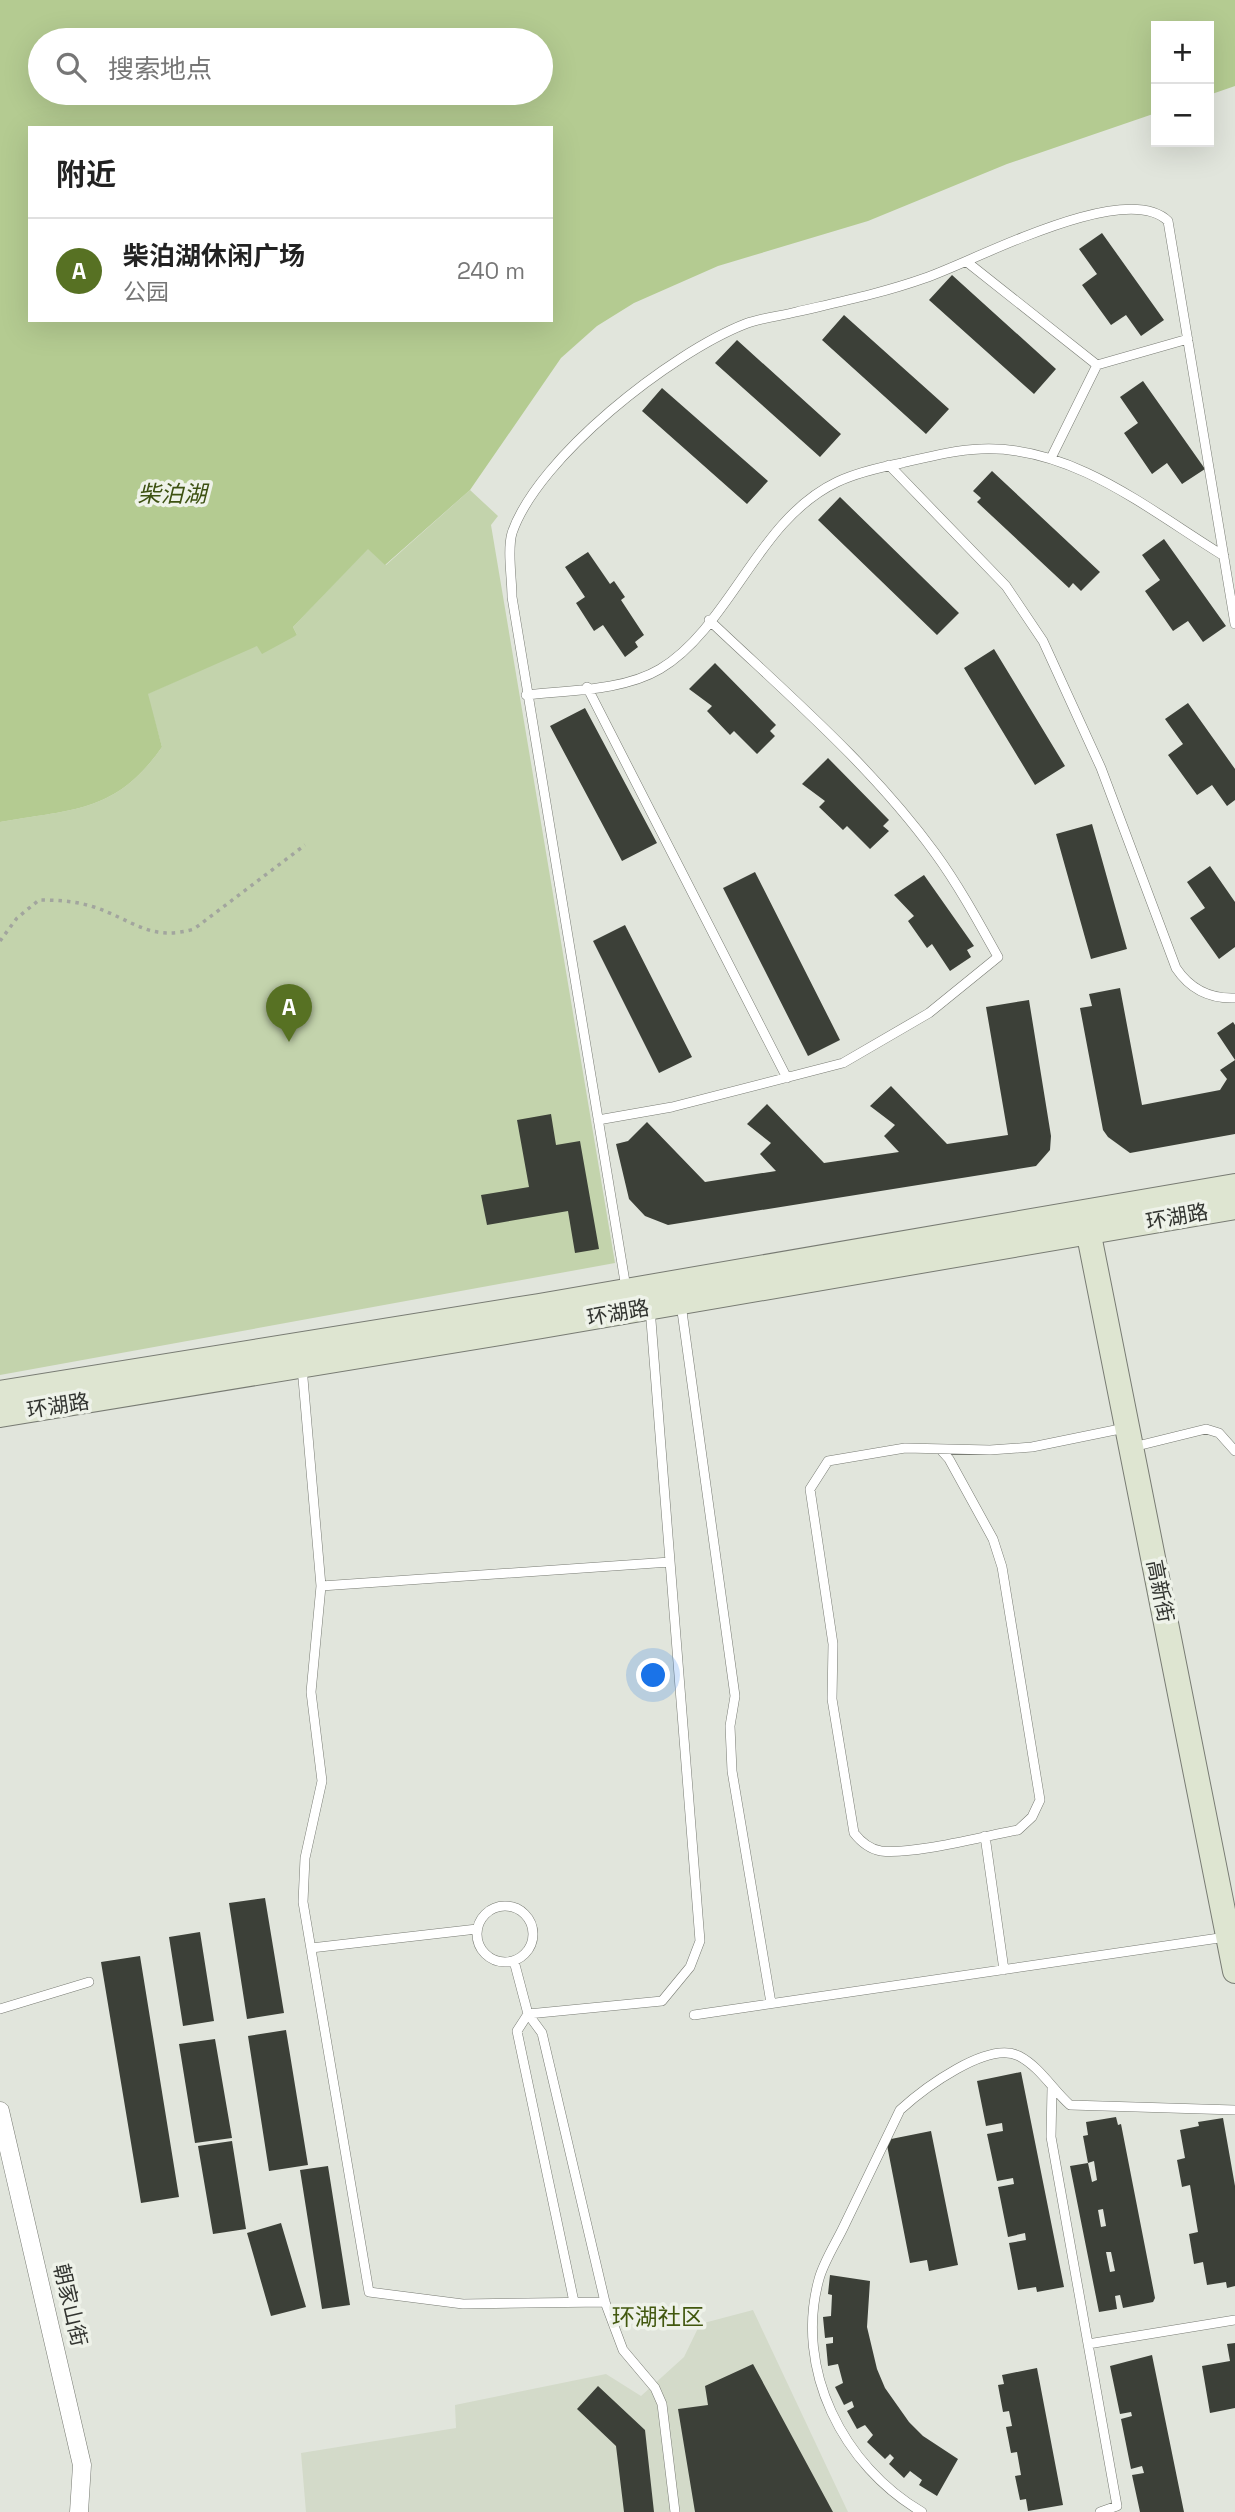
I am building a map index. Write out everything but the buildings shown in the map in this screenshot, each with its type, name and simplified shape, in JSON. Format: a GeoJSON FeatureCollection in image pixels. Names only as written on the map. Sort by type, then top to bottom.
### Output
{"type":"FeatureCollection","features":[{"type":"Feature","properties":{"kind":"street","name":"环湖路"},"geometry":{"type":"LineString","coordinates":[[0,1415],[302,1366],[642,1295],[681,1302],[1086,1222],[1235,1186]]}},
{"type":"Feature","properties":{"kind":"street","name":"环湖路"},"geometry":{"type":"LineString","coordinates":[[0,1393],[642,1295],[1086,1222],[1235,1207]]}},
{"type":"Feature","properties":{"kind":"street","name":"高新街"},"geometry":{"type":"LineString","coordinates":[[1086,1222],[1224,1894],[1235,1972]]}},
{"type":"Feature","properties":{"kind":"street","name":"朝家山街"},"geometry":{"type":"LineString","coordinates":[[0,2110],[82,2465],[79,2512]]}},
{"type":"Feature","properties":{"kind":"lane"},"geometry":{"type":"LineString","coordinates":[[528,2014],[662,2001],[690,1967],[700,1941],[670,1562],[642,1295],[598,1120],[526,695],[512,597],[512,534],[544,480],[629,393],[698,348],[746,324],[894,289],[967,262],[1063,220],[1140,208],[1154,211],[1168,221],[1235,624]]}},
{"type":"Feature","properties":{"kind":"lane"},"geometry":{"type":"LineString","coordinates":[[967,262],[1097,365]]}},
{"type":"Feature","properties":{"kind":"lane"},"geometry":{"type":"LineString","coordinates":[[1051,458],[1097,365],[1188,338]]}},
{"type":"Feature","properties":{"kind":"lane"},"geometry":{"type":"LineString","coordinates":[[526,695],[635,681],[659,670],[691,645],[771,538],[802,506],[852,473],[889,465],[982,449],[1005,449],[1051,458],[1097,478],[1224,556]]}},
{"type":"Feature","properties":{"kind":"lane"},"geometry":{"type":"LineString","coordinates":[[889,465],[991,569],[1020,604],[1043,641],[1101,768],[1176,968],[1198,990],[1222,998],[1235,998]]}},
{"type":"Feature","properties":{"kind":"lane"},"geometry":{"type":"LineString","coordinates":[[598,1120],[672,1107],[843,1063],[929,1013],[998,957],[961,891],[905,814],[840,744],[709,620]]}},
{"type":"Feature","properties":{"kind":"lane"},"geometry":{"type":"LineString","coordinates":[[587,687],[787,1078]]}},
{"type":"Feature","properties":{"kind":"lane"},"geometry":{"type":"LineString","coordinates":[[681,1302],[735,1696],[730,1726],[732,1771],[771,2003]]}},
{"type":"Feature","properties":{"kind":"lane"},"geometry":{"type":"LineString","coordinates":[[302,1366],[321,1586],[311,1692],[322,1782],[302,1880],[369,2292],[463,2304],[605,2302]]}},
{"type":"Feature","properties":{"kind":"lane"},"geometry":{"type":"LineString","coordinates":[[940,1449],[949,1459],[993,1539],[1002,1567],[1040,1800],[1031,1817],[1018,1830],[902,1850],[879,1851],[863,1844],[854,1833],[832,1699],[832,1644],[810,1489],[828,1461],[905,1448],[1032,1447],[1206,1429],[1219,1433],[1235,1451]]}},
{"type":"Feature","properties":{"kind":"lane"},"geometry":{"type":"LineString","coordinates":[[321,1586],[670,1562]]}},
{"type":"Feature","properties":{"kind":"lane"},"geometry":{"type":"LineString","coordinates":[[985,1836],[1004,1970]]}},
{"type":"Feature","properties":{"kind":"lane"},"geometry":{"type":"LineString","coordinates":[[506,1906],[520,1911],[530,1923],[533,1937],[527,1952],[514,1961],[490,1958],[479,1945],[477,1929],[485,1914],[506,1906]]}},
{"type":"Feature","properties":{"kind":"lane"},"geometry":{"type":"LineString","coordinates":[[311,1948],[477,1929]]}},
{"type":"Feature","properties":{"kind":"lane"},"geometry":{"type":"LineString","coordinates":[[694,2015],[1228,1937]]}},
{"type":"Feature","properties":{"kind":"lane"},"geometry":{"type":"LineString","coordinates":[[514,1961],[528,2014],[542,2033],[605,2302],[623,2350],[655,2388],[662,2404],[675,2512]]}},
{"type":"Feature","properties":{"kind":"lane"},"geometry":{"type":"LineString","coordinates":[[0,2009],[89,1982]]}},
{"type":"Feature","properties":{"kind":"lane"},"geometry":{"type":"LineString","coordinates":[[528,2014],[517,2031],[574,2302]]}},
{"type":"Feature","properties":{"kind":"lane"},"geometry":{"type":"LineString","coordinates":[[922,2512],[896,2494],[845,2437],[823,2395],[813,2348],[819,2278],[900,2110],[915,2097],[985,2054],[994,2052],[1022,2057],[1070,2105],[1235,2110]]}},
{"type":"Feature","properties":{"kind":"lane"},"geometry":{"type":"LineString","coordinates":[[1052,2088],[1051,2137],[1117,2506],[1100,2512]]}},
{"type":"Feature","properties":{"kind":"lane"},"geometry":{"type":"LineString","coordinates":[[1088,2344],[1235,2320]]}},
{"type":"Feature","properties":{"kind":"path"},"geometry":{"type":"LineString","coordinates":[[0,940],[17,918],[39,900],[95,908],[150,932],[173,933],[194,929],[306,845]]}},
{"type":"Feature","properties":{"kind":"shaded area"},"geometry":{"type":"Polygon","coordinates":[[[470,490],[498,516],[491,525],[615,1263],[0,1375],[0,822],[71,810],[110,796],[128,785],[162,747],[147,694],[257,645],[297,635],[293,627],[368,548],[386,565],[470,490]]]}},
{"type":"Feature","properties":{"kind":"shaded area"},"geometry":{"type":"Polygon","coordinates":[[[753,2310],[848,2512],[306,2512],[301,2453],[456,2428],[455,2405],[606,2374],[641,2396],[684,2357],[700,2324],[753,2310]]]}},
{"type":"Feature","properties":{"kind":"water","name":"柴泊湖"},"geometry":{"type":"Polygon","coordinates":[[[0,0],[1235,0],[1235,86],[1214,93],[1214,21],[1151,21],[1151,115],[1007,164],[868,221],[718,266],[634,303],[597,326],[561,358],[470,490],[385,565],[368,549],[293,627],[297,635],[262,654],[257,646],[148,694],[162,747],[128,785],[91,804],[0,822],[0,0]]]}},
{"type":"Feature","properties":{"kind":"place","name":"柴泊湖休闲广场"},"geometry":{"type":"Point","coordinates":[289,1042]}},
{"type":"Feature","properties":{"kind":"district","name":"环湖社区"},"geometry":{"type":"Point","coordinates":[658,2317]}}]}
